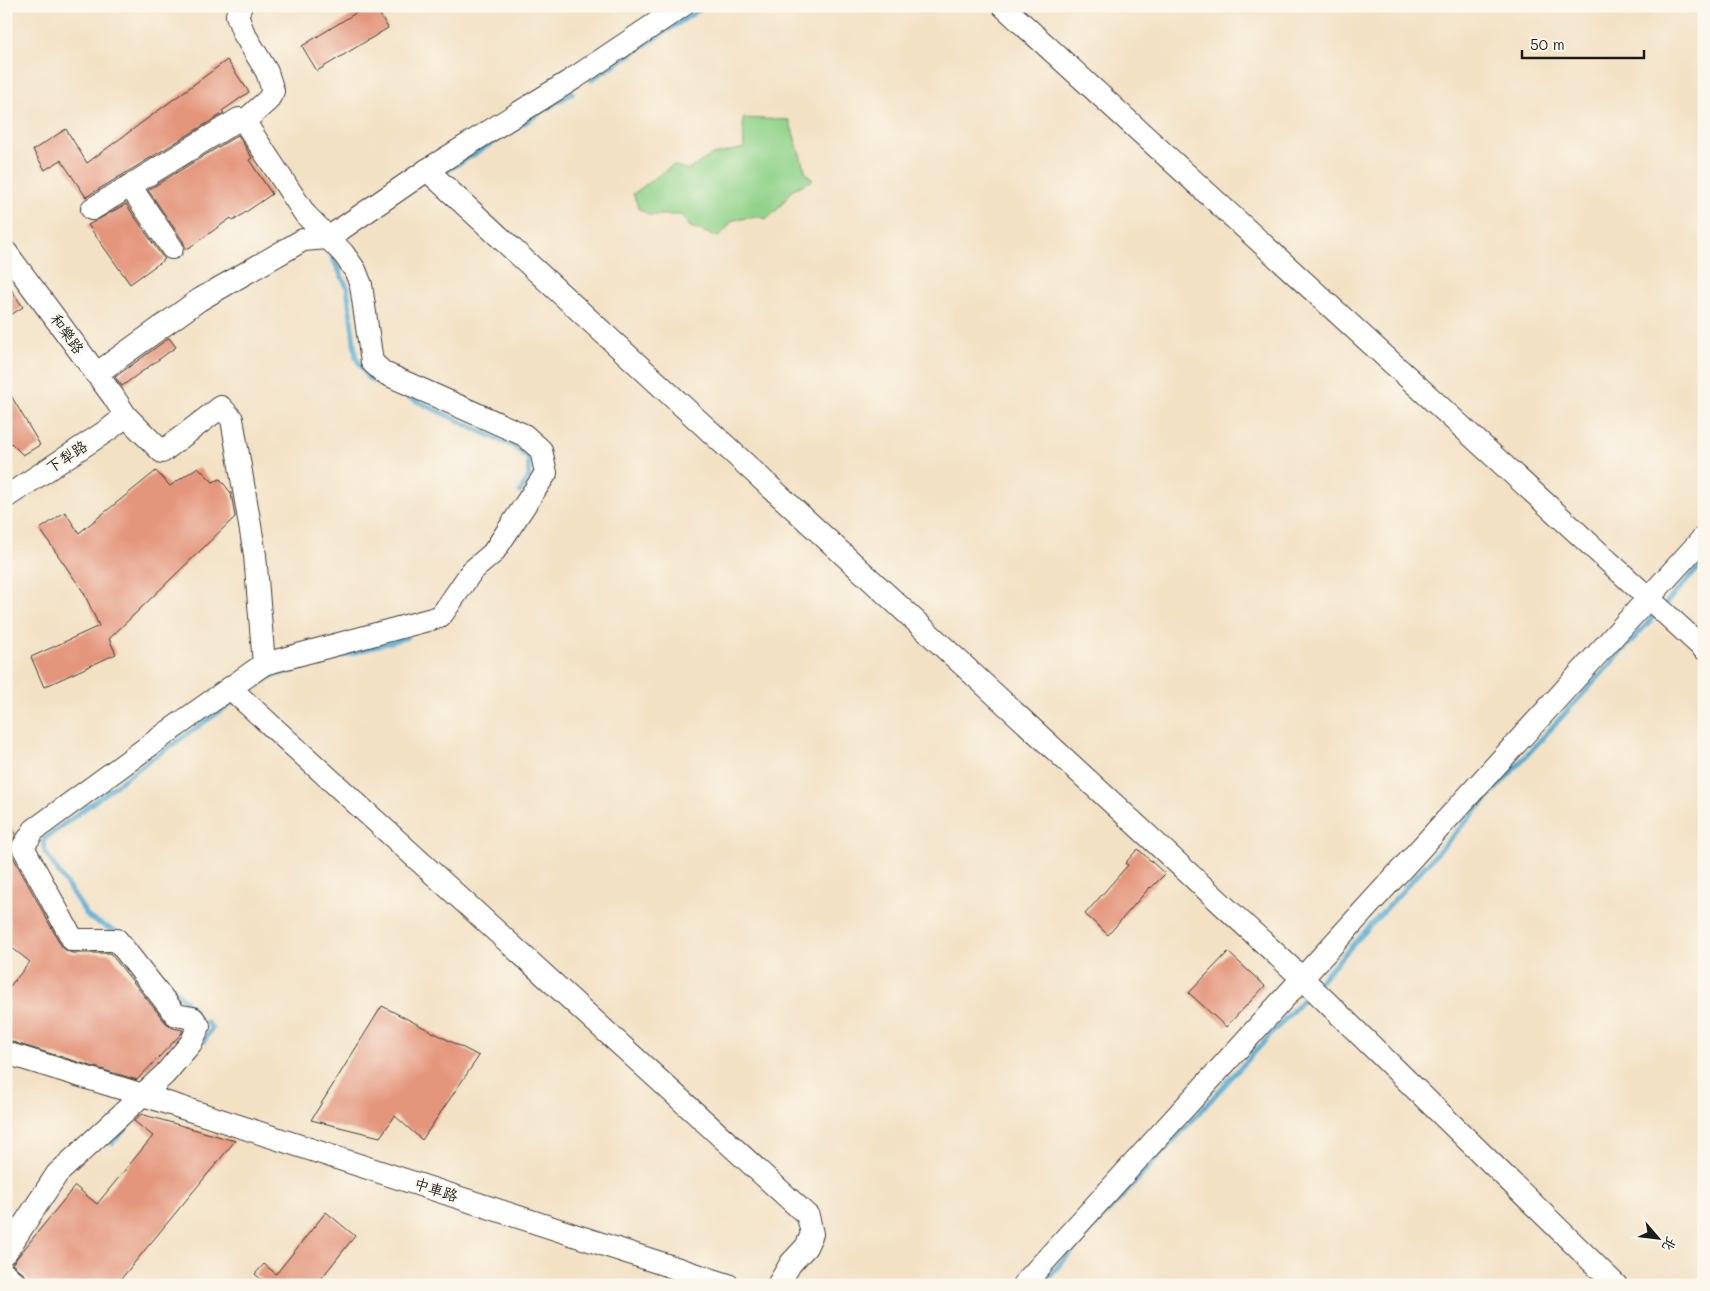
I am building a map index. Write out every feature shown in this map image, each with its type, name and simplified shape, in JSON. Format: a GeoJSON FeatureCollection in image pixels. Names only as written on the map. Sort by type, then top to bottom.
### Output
{"type":"FeatureCollection","features":[{"type":"Feature","properties":{"kind":"street"},"geometry":{"type":"LineString","coordinates":[[92,209],[240,119],[247,119],[268,100],[272,91],[267,72],[243,32],[237,15],[241,6]]}},
{"type":"Feature","properties":{"kind":"street"},"geometry":{"type":"LineString","coordinates":[[96,374],[199,300],[302,240],[328,238],[428,170],[572,80],[682,6]]}},
{"type":"Feature","properties":{"kind":"street"},"geometry":{"type":"LineString","coordinates":[[1003,6],[1704,649]]}},
{"type":"Feature","properties":{"kind":"street"},"geometry":{"type":"LineString","coordinates":[[6,1252],[57,1174],[165,1074],[191,1043],[199,1026],[192,1018],[176,1015],[117,940],[73,940],[23,847],[34,830],[264,664],[438,617],[443,613],[472,571],[493,553],[546,473],[541,450],[524,435],[384,373],[372,362],[361,286],[355,270],[343,253],[305,214],[246,124],[247,119]]}},
{"type":"Feature","properties":{"kind":"street"},"geometry":{"type":"LineString","coordinates":[[428,170],[1302,978],[1616,1285]]}},
{"type":"Feature","properties":{"kind":"street"},"geometry":{"type":"LineString","coordinates":[[130,186],[172,248]]}},
{"type":"Feature","properties":{"kind":"street","name":"和樂路"},"geometry":{"type":"LineString","coordinates":[[6,252],[126,416],[162,452],[221,407],[232,419],[255,555],[264,664]]}},
{"type":"Feature","properties":{"kind":"street","name":"下犁路"},"geometry":{"type":"LineString","coordinates":[[6,497],[108,430],[126,416]]}},
{"type":"Feature","properties":{"kind":"street"},"geometry":{"type":"LineString","coordinates":[[1023,1285],[1704,538]]}},
{"type":"Feature","properties":{"kind":"street"},"geometry":{"type":"LineString","coordinates":[[230,688],[808,1216],[812,1234],[806,1247],[791,1263],[778,1285]]}},
{"type":"Feature","properties":{"kind":"street","name":"中車路"},"geometry":{"type":"LineString","coordinates":[[6,1053],[143,1095],[728,1285]]}},
{"type":"Feature","properties":{"kind":"street"},"geometry":{"type":"LineString","coordinates":[[6,1276],[16,1285]]}},
{"type":"Feature","properties":{"kind":"green space"},"geometry":{"type":"Polygon","coordinates":[[[743,118],[789,120],[806,173],[813,180],[793,189],[779,208],[767,219],[758,217],[733,220],[719,237],[690,227],[681,215],[650,215],[639,209],[633,194],[673,165],[688,170],[712,155],[744,148],[743,118]]]}},
{"type":"Feature","properties":{"kind":"building"},"geometry":{"type":"Polygon","coordinates":[[[367,6],[375,6],[388,28],[317,71],[302,46],[367,6]]]}},
{"type":"Feature","properties":{"kind":"building"},"geometry":{"type":"Polygon","coordinates":[[[227,60],[249,92],[222,111],[224,113],[86,197],[61,160],[45,170],[33,150],[66,129],[87,163],[227,60]]]}},
{"type":"Feature","properties":{"kind":"building"},"geometry":{"type":"Polygon","coordinates":[[[238,135],[252,158],[249,160],[272,194],[233,221],[231,218],[186,250],[183,241],[148,190],[238,135]]]}},
{"type":"Feature","properties":{"kind":"building"},"geometry":{"type":"Polygon","coordinates":[[[126,204],[165,259],[130,284],[88,225],[126,204]]]}},
{"type":"Feature","properties":{"kind":"building"},"geometry":{"type":"Polygon","coordinates":[[[6,282],[23,307],[6,318],[6,282]]]}},
{"type":"Feature","properties":{"kind":"building"},"geometry":{"type":"Polygon","coordinates":[[[169,338],[176,347],[122,386],[115,377],[169,338]]]}},
{"type":"Feature","properties":{"kind":"building"},"geometry":{"type":"Polygon","coordinates":[[[6,387],[40,445],[23,455],[11,443],[6,446],[6,387]]]}},
{"type":"Feature","properties":{"kind":"building"},"geometry":{"type":"Polygon","coordinates":[[[198,467],[213,482],[220,479],[231,493],[235,517],[109,639],[116,654],[44,687],[31,657],[99,626],[84,593],[40,529],[65,512],[79,533],[156,471],[170,486],[198,467]]]}},
{"type":"Feature","properties":{"kind":"building"},"geometry":{"type":"Polygon","coordinates":[[[6,819],[16,834],[10,846],[11,853],[62,947],[72,953],[110,953],[166,1023],[173,1028],[183,1030],[137,1080],[6,1040],[6,991],[30,962],[6,943],[6,819]]]}},
{"type":"Feature","properties":{"kind":"building"},"geometry":{"type":"Polygon","coordinates":[[[1138,849],[1165,874],[1150,887],[1108,935],[1085,914],[1128,865],[1125,863],[1138,849]]]}},
{"type":"Feature","properties":{"kind":"building"},"geometry":{"type":"Polygon","coordinates":[[[1228,952],[1265,986],[1226,1027],[1189,993],[1228,952]]]}},
{"type":"Feature","properties":{"kind":"building"},"geometry":{"type":"Polygon","coordinates":[[[382,1006],[479,1056],[422,1140],[395,1116],[380,1137],[311,1120],[382,1006]]]}},
{"type":"Feature","properties":{"kind":"building"},"geometry":{"type":"Polygon","coordinates":[[[141,1114],[235,1141],[116,1285],[30,1285],[26,1276],[12,1264],[75,1186],[97,1204],[153,1136],[134,1121],[141,1114]]]}},
{"type":"Feature","properties":{"kind":"building"},"geometry":{"type":"Polygon","coordinates":[[[326,1212],[355,1236],[316,1285],[268,1285],[255,1274],[264,1264],[276,1274],[326,1212]]]}},
{"type":"Feature","properties":{"kind":"waterway"},"geometry":{"type":"LineString","coordinates":[[591,80],[705,6]]}},
{"type":"Feature","properties":{"kind":"waterway"},"geometry":{"type":"LineString","coordinates":[[441,175],[572,93]]}},
{"type":"Feature","properties":{"kind":"waterway"},"geometry":{"type":"LineString","coordinates":[[330,253],[347,287],[356,358],[368,378],[514,447],[528,458],[529,476],[520,492]]}},
{"type":"Feature","properties":{"kind":"waterway"},"geometry":{"type":"LineString","coordinates":[[1665,604],[1704,562]]}},
{"type":"Feature","properties":{"kind":"waterway"},"geometry":{"type":"LineString","coordinates":[[1317,984],[1658,612]]}},
{"type":"Feature","properties":{"kind":"waterway"},"geometry":{"type":"LineString","coordinates":[[245,694],[269,677],[408,637]]}},
{"type":"Feature","properties":{"kind":"waterway"},"geometry":{"type":"LineString","coordinates":[[115,931],[89,918],[45,852],[43,840],[139,768],[236,700]]}},
{"type":"Feature","properties":{"kind":"waterway"},"geometry":{"type":"LineString","coordinates":[[151,966],[194,1010]]}},
{"type":"Feature","properties":{"kind":"waterway"},"geometry":{"type":"LineString","coordinates":[[1041,1285],[1310,992]]}},
{"type":"Feature","properties":{"kind":"waterway"},"geometry":{"type":"LineString","coordinates":[[204,1041],[212,1028],[206,1022]]}},
{"type":"Feature","properties":{"kind":"waterway"},"geometry":{"type":"LineString","coordinates":[[112,1143],[149,1103]]}}]}
